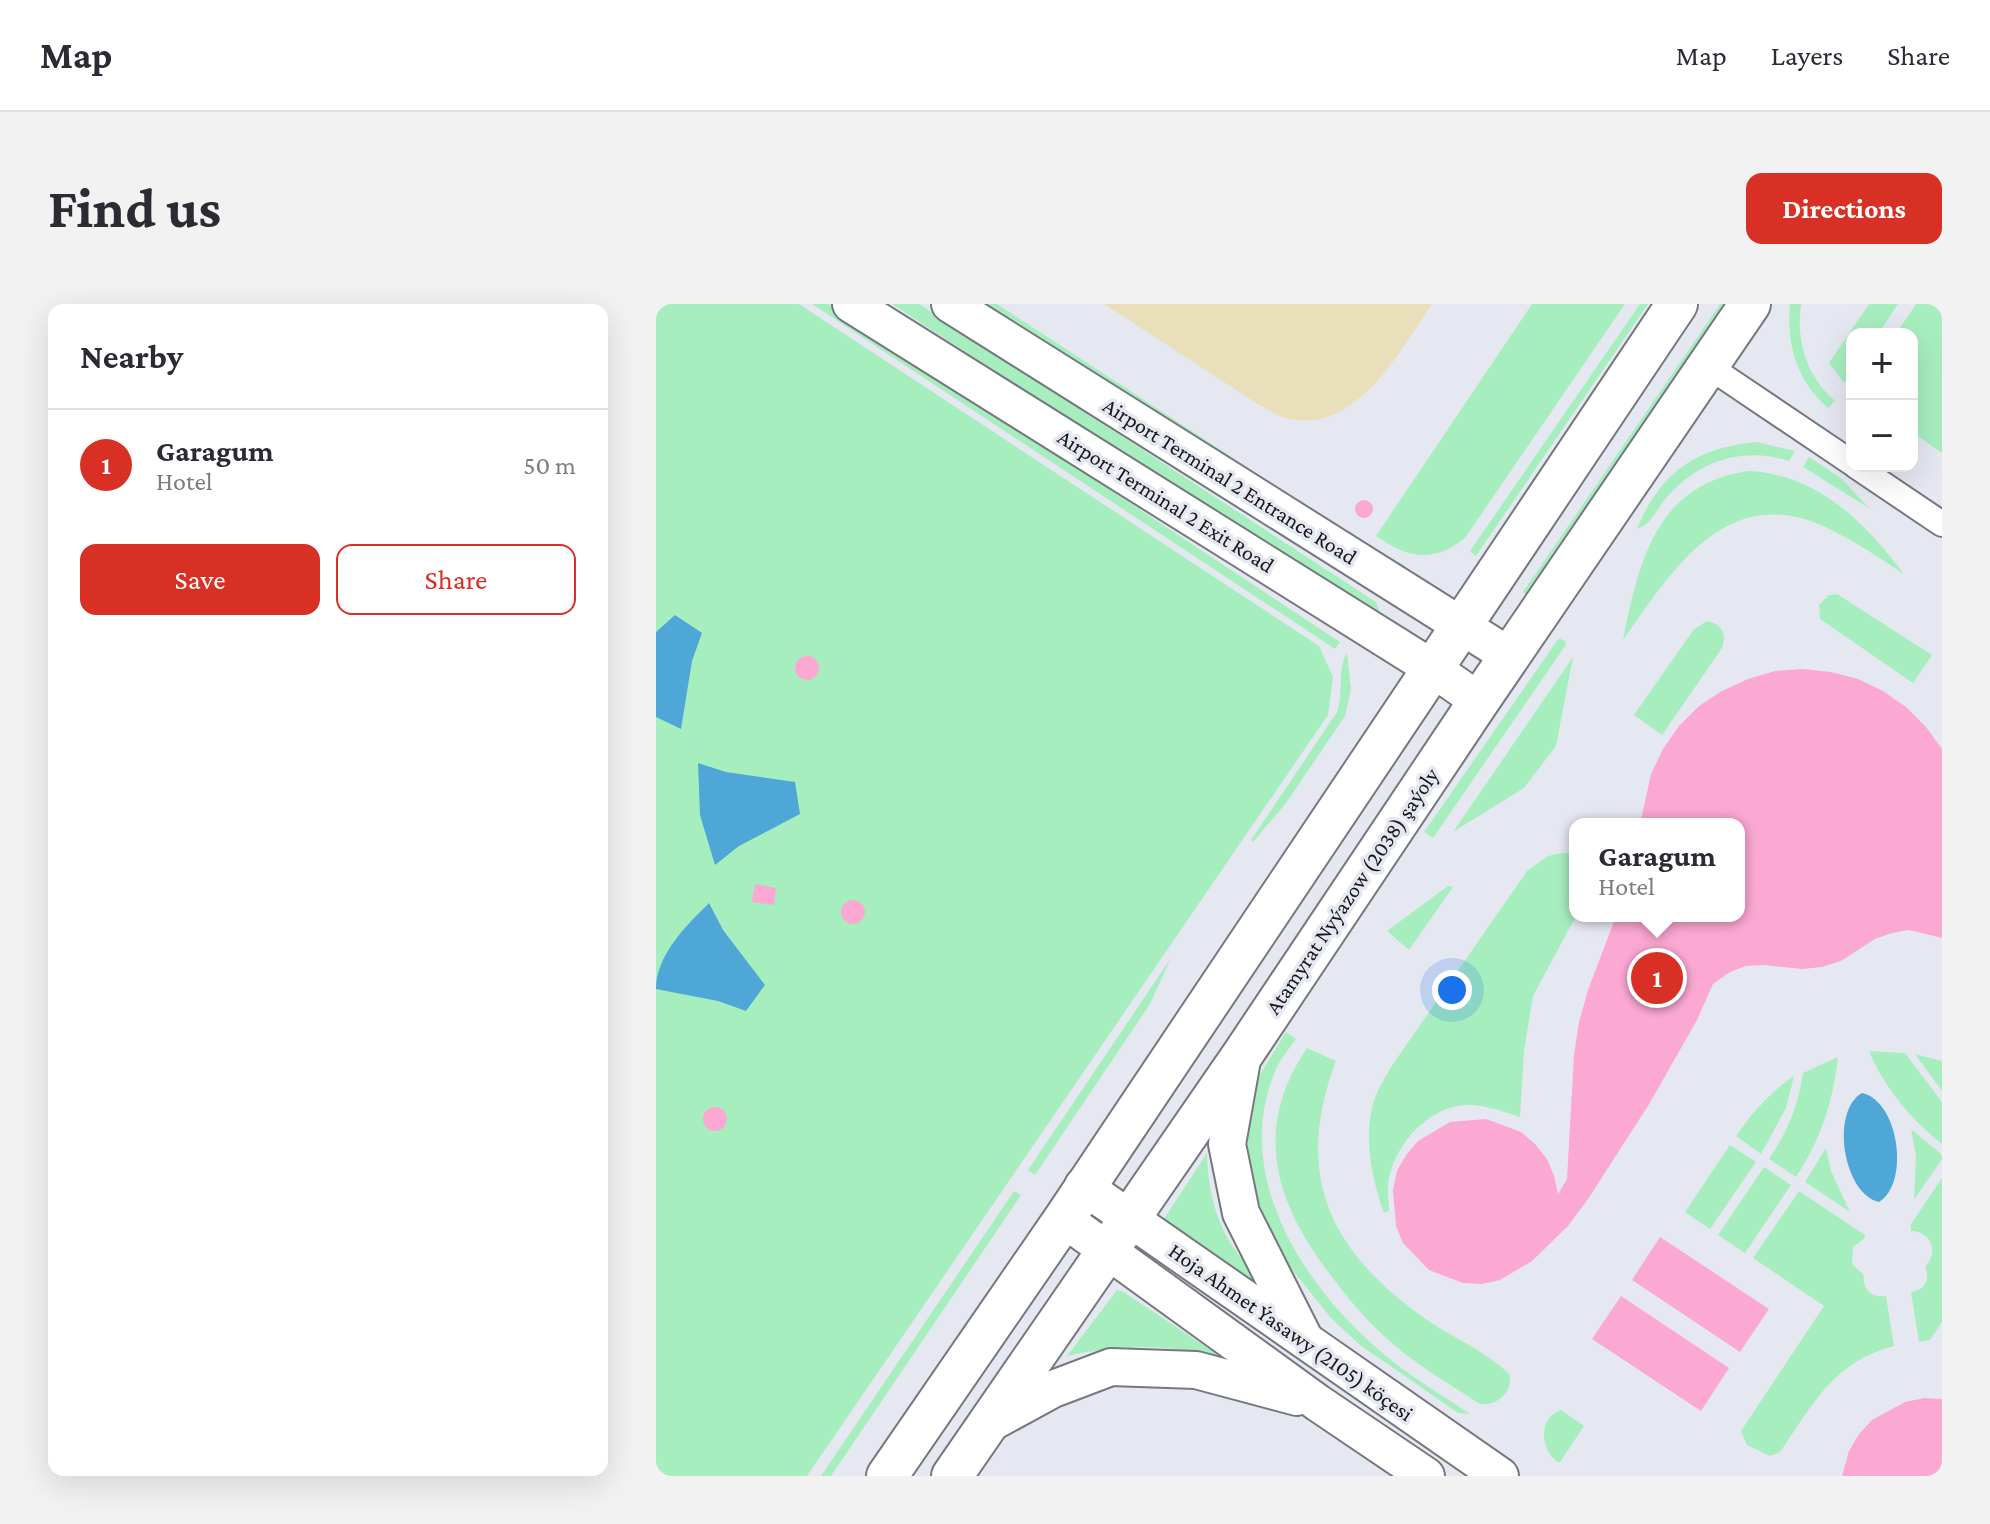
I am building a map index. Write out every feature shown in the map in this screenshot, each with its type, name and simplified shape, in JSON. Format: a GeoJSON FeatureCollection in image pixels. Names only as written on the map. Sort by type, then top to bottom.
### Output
{"type":"FeatureCollection","features":[{"type":"Feature","properties":{"kind":"main road","name":"Airport Terminal 2 Exit Road"},"geometry":{"type":"LineString","coordinates":[[851,304],[1432,668],[1479,701]]}},
{"type":"Feature","properties":{"kind":"main road","name":"Airport Terminal 2 Entrance Road"},"geometry":{"type":"LineString","coordinates":[[950,304],[1511,657]]}},
{"type":"Feature","properties":{"kind":"main road"},"geometry":{"type":"LineString","coordinates":[[887,1476],[1677,304]]}},
{"type":"Feature","properties":{"kind":"main road","name":"Atamyrat Nyýazow (2038) şaýoly"},"geometry":{"type":"LineString","coordinates":[[952,1476],[1243,1054],[1750,304]]}},
{"type":"Feature","properties":{"kind":"main road"},"geometry":{"type":"LineString","coordinates":[[1243,1054],[1227,1144],[1241,1213],[1308,1344]]}},
{"type":"Feature","properties":{"kind":"main road","name":"Hoja Ahmet Ýasawy (2105) köçesi"},"geometry":{"type":"LineString","coordinates":[[1074,1202],[1117,1234],[1318,1403],[1426,1476]]}},
{"type":"Feature","properties":{"kind":"main road","name":"Hoja Ahmet Ýasawy (2105) köçesi"},"geometry":{"type":"LineString","coordinates":[[1117,1234],[1308,1344],[1500,1476]]}},
{"type":"Feature","properties":{"kind":"main road"},"geometry":{"type":"LineString","coordinates":[[984,1426],[1053,1389],[1111,1367],[1196,1370],[1318,1403]]}},
{"type":"Feature","properties":{"kind":"street"},"geometry":{"type":"LineString","coordinates":[[1708,366],[1846,459]]}},
{"type":"Feature","properties":{"kind":"street"},"geometry":{"type":"LineString","coordinates":[[1866,472],[1942,524]]}},
{"type":"Feature","properties":{"kind":"green space"},"geometry":{"type":"Polygon","coordinates":[[[656,304],[799,304],[1319,646],[1333,677],[1328,715],[807,1476],[656,1476],[656,304]]]}},
{"type":"Feature","properties":{"kind":"green space"},"geometry":{"type":"Polygon","coordinates":[[[812,304],[829,304],[1340,642],[1335,649],[812,304]]]}},
{"type":"Feature","properties":{"kind":"green space"},"geometry":{"type":"Polygon","coordinates":[[[892,304],[919,304],[1376,602],[1377,614],[1368,614],[892,304]]]}},
{"type":"Feature","properties":{"kind":"green space"},"geometry":{"type":"Polygon","coordinates":[[[983,304],[997,304],[1382,555],[1404,565],[1402,573],[983,304]]]}},
{"type":"Feature","properties":{"kind":"green space"},"geometry":{"type":"Polygon","coordinates":[[[1532,304],[1625,304],[1465,538],[1442,552],[1420,555],[1399,549],[1376,536],[1532,304]]]}},
{"type":"Feature","properties":{"kind":"green space"},"geometry":{"type":"Polygon","coordinates":[[[1640,304],[1648,304],[1476,556],[1470,551],[1640,304]]]}},
{"type":"Feature","properties":{"kind":"green space"},"geometry":{"type":"Polygon","coordinates":[[[1720,304],[1725,304],[1527,595],[1523,592],[1720,304]]]}},
{"type":"Feature","properties":{"kind":"green space"},"geometry":{"type":"Polygon","coordinates":[[[1790,304],[1801,304],[1800,332],[1805,357],[1817,380],[1835,401],[1828,408],[1808,386],[1796,361],[1790,334],[1790,304]]]}},
{"type":"Feature","properties":{"kind":"green space"},"geometry":{"type":"Polygon","coordinates":[[[1869,304],[1898,304],[1882,328],[1853,328],[1869,304]]]}},
{"type":"Feature","properties":{"kind":"green space"},"geometry":{"type":"Polygon","coordinates":[[[1916,304],[1942,304],[1942,453],[1918,436],[1918,328],[1900,328],[1916,304]]]}},
{"type":"Feature","properties":{"kind":"green space"},"geometry":{"type":"Polygon","coordinates":[[[1846,338],[1844,383],[1829,363],[1846,338]]]}},
{"type":"Feature","properties":{"kind":"green space"},"geometry":{"type":"Polygon","coordinates":[[[1757,442],[1795,451],[1789,461],[1755,455],[1738,456],[1707,466],[1679,485],[1650,521],[1637,529],[1657,492],[1683,466],[1716,450],[1757,442]]]}},
{"type":"Feature","properties":{"kind":"green space"},"geometry":{"type":"Polygon","coordinates":[[[1809,457],[1842,479],[1869,508],[1803,467],[1809,457]]]}},
{"type":"Feature","properties":{"kind":"green space"},"geometry":{"type":"Polygon","coordinates":[[[1749,471],[1774,474],[1818,491],[1856,519],[1904,574],[1825,527],[1790,516],[1759,516],[1730,524],[1705,540],[1661,587],[1623,640],[1645,555],[1672,509],[1692,492],[1718,479],[1749,471]]]}},
{"type":"Feature","properties":{"kind":"green space"},"geometry":{"type":"Polygon","coordinates":[[[1837,594],[1932,655],[1913,683],[1820,619],[1819,605],[1829,595],[1837,594]]]}},
{"type":"Feature","properties":{"kind":"green space"},"geometry":{"type":"Polygon","coordinates":[[[1707,621],[1722,630],[1722,648],[1662,735],[1634,715],[1694,629],[1707,621]]]}},
{"type":"Feature","properties":{"kind":"green space"},"geometry":{"type":"Polygon","coordinates":[[[1559,638],[1566,642],[1565,646],[1433,838],[1424,832],[1559,638]]]}},
{"type":"Feature","properties":{"kind":"green space"},"geometry":{"type":"Polygon","coordinates":[[[1347,653],[1351,689],[1345,716],[1286,803],[1253,842],[1251,840],[1337,712],[1342,666],[1347,653]]]}},
{"type":"Feature","properties":{"kind":"green space"},"geometry":{"type":"Polygon","coordinates":[[[1573,657],[1556,746],[1524,788],[1453,832],[1573,657]]]}},
{"type":"Feature","properties":{"kind":"green space"},"geometry":{"type":"Polygon","coordinates":[[[1569,854],[1569,922],[1573,922],[1533,996],[1524,1051],[1520,1117],[1471,1105],[1441,1112],[1427,1120],[1415,1130],[1397,1156],[1388,1186],[1389,1211],[1384,1213],[1375,1185],[1369,1139],[1372,1109],[1379,1088],[1527,871],[1548,856],[1569,854]]]}},
{"type":"Feature","properties":{"kind":"green space"},"geometry":{"type":"Polygon","coordinates":[[[1448,886],[1453,887],[1409,950],[1387,931],[1448,886]]]}},
{"type":"Feature","properties":{"kind":"green space"},"geometry":{"type":"Polygon","coordinates":[[[1171,958],[1150,1004],[1035,1175],[1028,1170],[1171,958]]]}},
{"type":"Feature","properties":{"kind":"green space"},"geometry":{"type":"Polygon","coordinates":[[[1286,1032],[1296,1039],[1276,1069],[1264,1109],[1262,1148],[1269,1187],[1282,1224],[1301,1260],[1351,1324],[1402,1368],[1470,1414],[1458,1413],[1360,1345],[1331,1318],[1290,1267],[1264,1220],[1251,1174],[1247,1132],[1256,1081],[1286,1032]]]}},
{"type":"Feature","properties":{"kind":"green space"},"geometry":{"type":"Polygon","coordinates":[[[1307,1048],[1336,1061],[1324,1102],[1318,1140],[1320,1175],[1329,1208],[1344,1238],[1365,1267],[1393,1294],[1509,1374],[1507,1392],[1498,1400],[1480,1404],[1419,1364],[1385,1337],[1338,1285],[1297,1222],[1278,1166],[1276,1138],[1279,1109],[1290,1079],[1307,1048]]]}},
{"type":"Feature","properties":{"kind":"green space"},"geometry":{"type":"Polygon","coordinates":[[[1869,1051],[1905,1053],[1942,1102],[1942,1144],[1900,1102],[1869,1051]]]}},
{"type":"Feature","properties":{"kind":"green space"},"geometry":{"type":"Polygon","coordinates":[[[1915,1054],[1942,1061],[1942,1091],[1915,1054]]]}},
{"type":"Feature","properties":{"kind":"green space"},"geometry":{"type":"Polygon","coordinates":[[[1838,1057],[1824,1120],[1796,1177],[1769,1159],[1791,1118],[1803,1073],[1838,1057]]]}},
{"type":"Feature","properties":{"kind":"green space"},"geometry":{"type":"Polygon","coordinates":[[[1794,1076],[1786,1108],[1761,1154],[1736,1136],[1762,1103],[1794,1076]]]}},
{"type":"Feature","properties":{"kind":"green space"},"geometry":{"type":"Polygon","coordinates":[[[1911,1129],[1942,1155],[1914,1200],[1916,1156],[1911,1129]]]}},
{"type":"Feature","properties":{"kind":"green space"},"geometry":{"type":"Polygon","coordinates":[[[1730,1145],[1756,1162],[1710,1229],[1685,1212],[1730,1145]]]}},
{"type":"Feature","properties":{"kind":"green space"},"geometry":{"type":"Polygon","coordinates":[[[1826,1148],[1831,1171],[1850,1212],[1805,1182],[1826,1148]]]}},
{"type":"Feature","properties":{"kind":"green space"},"geometry":{"type":"Polygon","coordinates":[[[1207,1153],[1215,1208],[1228,1239],[1249,1270],[1256,1290],[1162,1222],[1207,1153]]]}},
{"type":"Feature","properties":{"kind":"green space"},"geometry":{"type":"Polygon","coordinates":[[[1764,1167],[1791,1185],[1745,1253],[1718,1235],[1764,1167]]]}},
{"type":"Feature","properties":{"kind":"green space"},"geometry":{"type":"Polygon","coordinates":[[[1942,1178],[1942,1322],[1930,1340],[1919,1342],[1911,1292],[1926,1283],[1925,1267],[1932,1249],[1924,1235],[1911,1231],[1911,1224],[1942,1178]]]}},
{"type":"Feature","properties":{"kind":"green space"},"geometry":{"type":"Polygon","coordinates":[[[1014,1191],[1021,1195],[831,1476],[821,1476],[1014,1191]]]}},
{"type":"Feature","properties":{"kind":"green space"},"geometry":{"type":"Polygon","coordinates":[[[1799,1191],[1865,1235],[1853,1247],[1852,1264],[1864,1275],[1869,1292],[1886,1296],[1894,1346],[1855,1362],[1840,1374],[1815,1401],[1780,1452],[1770,1456],[1747,1445],[1741,1431],[1824,1306],[1753,1258],[1799,1191]]]}},
{"type":"Feature","properties":{"kind":"green space"},"geometry":{"type":"Polygon","coordinates":[[[1117,1290],[1220,1356],[1144,1347],[1067,1356],[1117,1290]]]}},
{"type":"Feature","properties":{"kind":"green space"},"geometry":{"type":"Polygon","coordinates":[[[1561,1410],[1584,1426],[1560,1462],[1557,1462],[1547,1449],[1544,1434],[1548,1420],[1561,1410]]]}},
{"type":"Feature","properties":{"kind":"sand"},"geometry":{"type":"Polygon","coordinates":[[[1104,304],[1432,304],[1393,362],[1359,398],[1340,411],[1319,419],[1296,420],[1280,416],[1256,403],[1104,304]]]}},
{"type":"Feature","properties":{"kind":"water"},"geometry":{"type":"Polygon","coordinates":[[[675,615],[702,633],[692,661],[681,729],[656,717],[656,632],[675,615]]]}},
{"type":"Feature","properties":{"kind":"water"},"geometry":{"type":"Polygon","coordinates":[[[698,763],[726,772],[795,782],[800,814],[739,846],[715,865],[700,815],[698,763]]]}},
{"type":"Feature","properties":{"kind":"water"},"geometry":{"type":"Polygon","coordinates":[[[709,903],[723,930],[765,985],[746,1011],[718,1001],[656,989],[657,976],[667,953],[682,931],[709,903]]]}},
{"type":"Feature","properties":{"kind":"water"},"geometry":{"type":"Polygon","coordinates":[[[1862,1093],[1875,1099],[1885,1111],[1896,1143],[1895,1178],[1889,1192],[1879,1202],[1867,1196],[1857,1184],[1845,1151],[1846,1116],[1852,1103],[1862,1093]]]}},
{"type":"Feature","properties":{"kind":"building"},"geometry":{"type":"Polygon","coordinates":[[[1360,500],[1368,500],[1373,509],[1371,516],[1360,518],[1355,513],[1355,505],[1360,500]]]}},
{"type":"Feature","properties":{"kind":"building"},"geometry":{"type":"Polygon","coordinates":[[[807,656],[816,659],[819,668],[816,677],[807,680],[798,677],[795,668],[798,659],[807,656]]]}},
{"type":"Feature","properties":{"kind":"building"},"geometry":{"type":"Polygon","coordinates":[[[1803,669],[1858,679],[1906,707],[1942,749],[1942,938],[1909,930],[1875,939],[1841,961],[1822,967],[1802,969],[1764,965],[1746,966],[1730,972],[1713,984],[1697,1020],[1648,1106],[1568,1226],[1532,1261],[1500,1280],[1482,1284],[1463,1283],[1429,1270],[1403,1243],[1396,1226],[1393,1190],[1397,1171],[1418,1141],[1450,1122],[1486,1119],[1521,1132],[1535,1144],[1547,1159],[1558,1194],[1567,1179],[1574,1055],[1579,1022],[1614,922],[1745,922],[1745,818],[1641,818],[1651,774],[1679,726],[1699,706],[1722,691],[1775,671],[1803,669]]]}},
{"type":"Feature","properties":{"kind":"building"},"geometry":{"type":"Polygon","coordinates":[[[755,884],[776,888],[774,905],[752,902],[755,884]]]}},
{"type":"Feature","properties":{"kind":"building"},"geometry":{"type":"Polygon","coordinates":[[[853,900],[862,903],[865,912],[862,921],[853,924],[844,921],[841,912],[844,903],[853,900]]]}},
{"type":"Feature","properties":{"kind":"building"},"geometry":{"type":"Polygon","coordinates":[[[715,1107],[724,1110],[727,1119],[724,1128],[715,1131],[706,1128],[703,1119],[706,1110],[715,1107]]]}},
{"type":"Feature","properties":{"kind":"building"},"geometry":{"type":"Polygon","coordinates":[[[1660,1237],[1769,1309],[1740,1352],[1632,1280],[1660,1237]]]}},
{"type":"Feature","properties":{"kind":"building"},"geometry":{"type":"Polygon","coordinates":[[[1621,1296],[1729,1368],[1701,1411],[1592,1339],[1621,1296]]]}},
{"type":"Feature","properties":{"kind":"building"},"geometry":{"type":"Polygon","coordinates":[[[1924,1398],[1942,1399],[1942,1476],[1842,1476],[1849,1451],[1872,1420],[1905,1402],[1924,1398]]]}},
{"type":"Feature","properties":{"kind":"place","name":"Garagum"},"geometry":{"type":"Point","coordinates":[1657,978]}}]}
